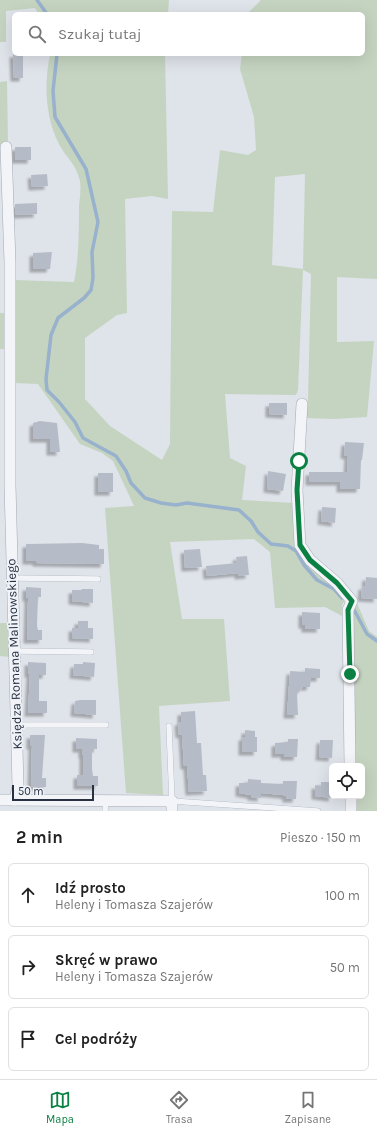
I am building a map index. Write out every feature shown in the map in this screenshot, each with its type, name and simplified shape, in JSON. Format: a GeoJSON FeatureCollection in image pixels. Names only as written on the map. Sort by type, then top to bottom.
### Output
{"type":"FeatureCollection","features":[{"type":"Feature","properties":{"kind":"street","name":"Księdza Romana Malinowskiego"},"geometry":{"type":"LineString","coordinates":[[6,147],[10,262],[12,578],[18,786],[15,800]]}},
{"type":"Feature","properties":{"kind":"street"},"geometry":{"type":"LineString","coordinates":[[302,404],[297,490],[300,545],[310,560],[342,588],[352,601],[348,610],[350,763]]}},
{"type":"Feature","properties":{"kind":"street"},"geometry":{"type":"LineString","coordinates":[[351,799],[351,811]]}},
{"type":"Feature","properties":{"kind":"street"},"geometry":{"type":"LineString","coordinates":[[0,800],[106,806],[172,806]]}},
{"type":"Feature","properties":{"kind":"lane"},"geometry":{"type":"LineString","coordinates":[[12,578],[98,579]]}},
{"type":"Feature","properties":{"kind":"lane"},"geometry":{"type":"LineString","coordinates":[[14,651],[91,652]]}},
{"type":"Feature","properties":{"kind":"lane"},"geometry":{"type":"LineString","coordinates":[[16,725],[106,725]]}},
{"type":"Feature","properties":{"kind":"lane"},"geometry":{"type":"LineString","coordinates":[[169,726],[172,806],[318,811]]}},
{"type":"Feature","properties":{"kind":"green space"},"geometry":{"type":"Polygon","coordinates":[[[0,0],[169,0],[168,12],[38,12],[35,8],[6,11],[6,42],[0,42],[0,0]]]}},
{"type":"Feature","properties":{"kind":"green space"},"geometry":{"type":"Polygon","coordinates":[[[261,0],[377,0],[377,279],[337,277],[337,342],[374,341],[367,417],[334,419],[305,418],[308,401],[311,274],[303,270],[298,390],[296,395],[225,394],[230,458],[246,466],[242,500],[294,503],[295,536],[346,598],[342,605],[342,616],[325,607],[275,608],[270,552],[254,539],[170,542],[182,619],[224,619],[230,701],[159,706],[163,795],[126,793],[105,508],[134,506],[113,461],[102,453],[80,444],[38,384],[14,383],[14,280],[74,282],[76,273],[80,181],[76,170],[54,134],[48,112],[47,77],[50,56],[165,56],[168,199],[152,196],[125,199],[127,313],[117,315],[85,338],[85,399],[110,426],[162,460],[170,444],[172,211],[213,212],[220,150],[248,155],[256,150],[254,117],[240,69],[242,56],[365,56],[365,12],[249,12],[261,0]],[[305,174],[275,177],[272,265],[303,269],[305,174]]]}},
{"type":"Feature","properties":{"kind":"green space"},"geometry":{"type":"Polygon","coordinates":[[[7,81],[8,144],[0,144],[0,82],[7,81]]]}},
{"type":"Feature","properties":{"kind":"green space"},"geometry":{"type":"Polygon","coordinates":[[[0,313],[5,313],[6,349],[0,349],[0,313]]]}},
{"type":"Feature","properties":{"kind":"green space"},"geometry":{"type":"Polygon","coordinates":[[[356,601],[369,631],[377,637],[377,811],[355,811],[355,799],[365,799],[365,763],[355,763],[352,615],[356,601]]]}},
{"type":"Feature","properties":{"kind":"green space"},"geometry":{"type":"Polygon","coordinates":[[[0,623],[8,623],[11,657],[0,656],[0,623]]]}},
{"type":"Feature","properties":{"kind":"building"},"geometry":{"type":"Polygon","coordinates":[[[13,56],[23,56],[23,78],[14,78],[13,56]]]}},
{"type":"Feature","properties":{"kind":"building"},"geometry":{"type":"Polygon","coordinates":[[[15,147],[31,147],[31,160],[15,160],[15,147]]]}},
{"type":"Feature","properties":{"kind":"building"},"geometry":{"type":"Polygon","coordinates":[[[47,174],[48,186],[32,187],[31,175],[47,174]]]}},
{"type":"Feature","properties":{"kind":"building"},"geometry":{"type":"Polygon","coordinates":[[[37,203],[37,214],[15,215],[15,204],[37,203]]]}},
{"type":"Feature","properties":{"kind":"building"},"geometry":{"type":"Polygon","coordinates":[[[52,252],[50,269],[33,269],[33,253],[52,252]]]}},
{"type":"Feature","properties":{"kind":"building"},"geometry":{"type":"Polygon","coordinates":[[[269,403],[287,403],[287,415],[269,414],[269,403]]]}},
{"type":"Feature","properties":{"kind":"building"},"geometry":{"type":"Polygon","coordinates":[[[40,421],[57,423],[60,452],[50,452],[50,439],[33,439],[33,423],[40,421]]]}},
{"type":"Feature","properties":{"kind":"building"},"geometry":{"type":"Polygon","coordinates":[[[345,442],[364,443],[361,460],[360,489],[340,489],[340,482],[309,482],[309,472],[347,472],[348,456],[344,455],[345,442]]]}},
{"type":"Feature","properties":{"kind":"building"},"geometry":{"type":"Polygon","coordinates":[[[268,471],[286,474],[283,491],[267,489],[268,471]]]}},
{"type":"Feature","properties":{"kind":"building"},"geometry":{"type":"Polygon","coordinates":[[[98,473],[113,473],[113,492],[98,492],[98,473]]]}},
{"type":"Feature","properties":{"kind":"building"},"geometry":{"type":"Polygon","coordinates":[[[322,507],[336,508],[335,523],[321,521],[322,507]]]}},
{"type":"Feature","properties":{"kind":"building"},"geometry":{"type":"Polygon","coordinates":[[[82,543],[99,545],[99,549],[104,549],[104,564],[36,563],[36,561],[26,561],[26,544],[82,543]]]}},
{"type":"Feature","properties":{"kind":"building"},"geometry":{"type":"Polygon","coordinates":[[[200,549],[202,567],[185,568],[184,550],[200,549]]]}},
{"type":"Feature","properties":{"kind":"building"},"geometry":{"type":"Polygon","coordinates":[[[247,556],[249,575],[238,576],[238,573],[207,576],[206,566],[237,563],[236,557],[247,556]]]}},
{"type":"Feature","properties":{"kind":"building"},"geometry":{"type":"Polygon","coordinates":[[[366,577],[377,578],[377,599],[361,598],[362,586],[365,587],[366,577]]]}},
{"type":"Feature","properties":{"kind":"building"},"geometry":{"type":"Polygon","coordinates":[[[26,587],[41,588],[41,597],[38,597],[37,626],[38,630],[42,630],[42,640],[27,640],[28,598],[26,598],[26,587]]]}},
{"type":"Feature","properties":{"kind":"building"},"geometry":{"type":"Polygon","coordinates":[[[93,589],[93,603],[72,601],[72,590],[93,589]]]}},
{"type":"Feature","properties":{"kind":"building"},"geometry":{"type":"Polygon","coordinates":[[[302,612],[320,613],[320,629],[305,629],[305,625],[302,625],[302,612]]]}},
{"type":"Feature","properties":{"kind":"building"},"geometry":{"type":"Polygon","coordinates":[[[78,621],[88,621],[88,628],[93,628],[93,639],[72,638],[72,628],[78,628],[78,621]]]}},
{"type":"Feature","properties":{"kind":"building"},"geometry":{"type":"Polygon","coordinates":[[[28,662],[46,663],[46,675],[39,675],[39,701],[47,701],[47,713],[28,713],[30,674],[28,674],[28,662]]]}},
{"type":"Feature","properties":{"kind":"building"},"geometry":{"type":"Polygon","coordinates":[[[83,662],[95,663],[94,677],[73,675],[74,664],[83,664],[83,662]]]}},
{"type":"Feature","properties":{"kind":"building"},"geometry":{"type":"Polygon","coordinates":[[[305,668],[320,669],[320,678],[311,678],[310,687],[303,687],[297,694],[298,715],[287,715],[290,671],[305,672],[305,668]]]}},
{"type":"Feature","properties":{"kind":"building"},"geometry":{"type":"Polygon","coordinates":[[[96,700],[96,715],[74,713],[75,701],[96,700]]]}},
{"type":"Feature","properties":{"kind":"building"},"geometry":{"type":"Polygon","coordinates":[[[195,711],[197,743],[201,743],[203,775],[206,775],[207,791],[189,792],[187,766],[184,766],[182,734],[179,735],[178,722],[181,722],[181,712],[195,711]]]}},
{"type":"Feature","properties":{"kind":"building"},"geometry":{"type":"Polygon","coordinates":[[[245,730],[255,731],[255,737],[257,737],[257,752],[242,752],[242,737],[245,737],[245,730]]]}},
{"type":"Feature","properties":{"kind":"building"},"geometry":{"type":"Polygon","coordinates":[[[30,735],[45,735],[42,778],[46,778],[46,787],[31,787],[32,746],[30,746],[30,735]]]}},
{"type":"Feature","properties":{"kind":"building"},"geometry":{"type":"Polygon","coordinates":[[[76,738],[97,739],[97,749],[92,749],[92,769],[93,776],[98,776],[98,786],[77,786],[77,775],[83,775],[83,755],[82,749],[76,749],[76,738]]]}},
{"type":"Feature","properties":{"kind":"building"},"geometry":{"type":"Polygon","coordinates":[[[288,739],[298,739],[297,757],[284,757],[284,754],[275,754],[275,743],[288,742],[288,739]]]}},
{"type":"Feature","properties":{"kind":"building"},"geometry":{"type":"Polygon","coordinates":[[[320,740],[333,740],[332,758],[319,757],[320,740]]]}},
{"type":"Feature","properties":{"kind":"building"},"geometry":{"type":"Polygon","coordinates":[[[248,779],[261,780],[261,783],[283,784],[283,781],[297,781],[296,799],[286,799],[286,796],[283,795],[261,793],[261,798],[251,797],[251,795],[239,793],[239,783],[248,783],[248,779]]]}},
{"type":"Feature","properties":{"kind":"building"},"geometry":{"type":"Polygon","coordinates":[[[321,782],[329,782],[329,798],[315,796],[315,785],[321,786],[321,782]]]}},
{"type":"Feature","properties":{"kind":"waterway"},"geometry":{"type":"LineString","coordinates":[[37,0],[46,12]]}},
{"type":"Feature","properties":{"kind":"waterway"},"geometry":{"type":"LineString","coordinates":[[57,56],[53,91],[55,117],[86,169],[98,222],[92,252],[93,278],[91,290],[84,298],[58,318],[51,335],[46,379],[47,390],[75,422],[83,438],[116,456],[126,471],[131,483],[145,498],[161,503],[176,505],[187,503],[239,510],[251,521],[258,532],[271,544],[288,546],[296,551],[304,565],[317,580],[334,589],[342,598]]}},
{"type":"Feature","properties":{"kind":"waterway"},"geometry":{"type":"LineString","coordinates":[[353,608],[367,634],[377,641]]}},
{"type":"Feature","properties":{"kind":"route"},"geometry":{"type":"LineString","coordinates":[[299,461],[297,490],[300,545],[310,560],[337,583],[347,593],[352,601],[348,610],[350,674]]}}]}
